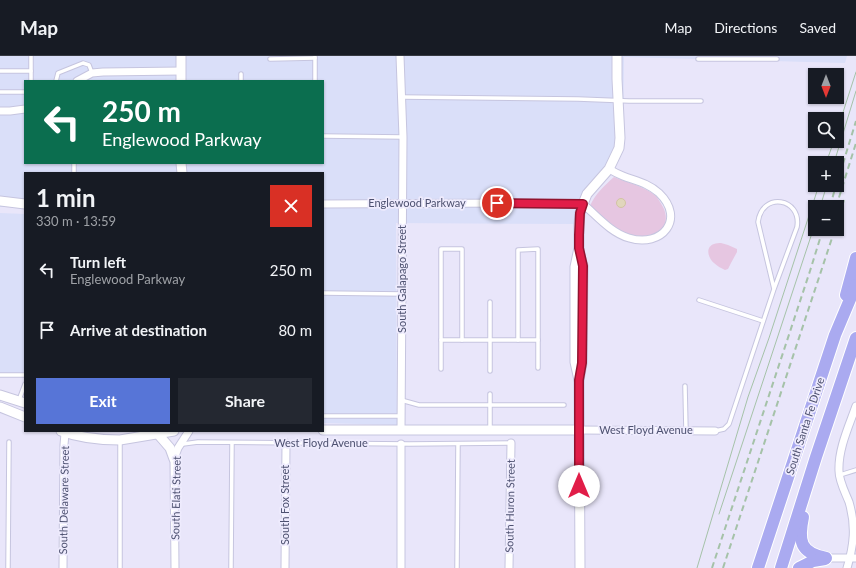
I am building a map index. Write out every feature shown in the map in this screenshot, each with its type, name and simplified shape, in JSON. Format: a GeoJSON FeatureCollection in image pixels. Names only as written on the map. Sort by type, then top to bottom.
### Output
{"type":"FeatureCollection","features":[{"type":"Feature","properties":{"kind":"highway"},"geometry":{"type":"LineString","coordinates":[[835,334],[856,258]]}},
{"type":"Feature","properties":{"kind":"highway","name":"South Santa Fe Drive"},"geometry":{"type":"LineString","coordinates":[[758,568],[835,334],[856,285]]}},
{"type":"Feature","properties":{"kind":"highway","name":"South Santa Fe Drive"},"geometry":{"type":"LineString","coordinates":[[781,568],[856,338]]}},
{"type":"Feature","properties":{"kind":"highway"},"geometry":{"type":"LineString","coordinates":[[816,457],[805,506],[801,535],[804,547],[807,551],[816,556],[826,558]]}},
{"type":"Feature","properties":{"kind":"highway"},"geometry":{"type":"LineString","coordinates":[[799,568],[813,561],[826,558]]}},
{"type":"Feature","properties":{"kind":"street"},"geometry":{"type":"LineString","coordinates":[[181,56],[181,80]]}},
{"type":"Feature","properties":{"kind":"street","name":"South Galapago Street"},"geometry":{"type":"LineString","coordinates":[[400,56],[403,137],[401,430]]}},
{"type":"Feature","properties":{"kind":"street"},"geometry":{"type":"LineString","coordinates":[[580,568],[579,380],[582,363],[583,266],[579,248],[579,225],[580,213],[587,194],[609,169],[619,148],[620,138],[617,56]]}},
{"type":"Feature","properties":{"kind":"street"},"geometry":{"type":"LineString","coordinates":[[79,80],[92,73],[103,72],[181,71]]}},
{"type":"Feature","properties":{"kind":"street"},"geometry":{"type":"LineString","coordinates":[[0,111],[24,109]]}},
{"type":"Feature","properties":{"kind":"street"},"geometry":{"type":"LineString","coordinates":[[583,204],[610,228],[620,235],[630,239],[651,240],[660,236],[666,231],[670,224],[670,208],[665,199],[648,185],[609,169]]}},
{"type":"Feature","properties":{"kind":"street"},"geometry":{"type":"LineString","coordinates":[[0,202],[24,205]]}},
{"type":"Feature","properties":{"kind":"street","name":"Englewood Parkway"},"geometry":{"type":"LineString","coordinates":[[324,204],[583,204]]}},
{"type":"Feature","properties":{"kind":"street"},"geometry":{"type":"LineString","coordinates":[[0,207],[24,205]]}},
{"type":"Feature","properties":{"kind":"street"},"geometry":{"type":"LineString","coordinates":[[0,395],[22,402]]}},
{"type":"Feature","properties":{"kind":"street"},"geometry":{"type":"LineString","coordinates":[[847,568],[853,558],[854,519],[839,476],[839,463],[841,450],[856,406]]}},
{"type":"Feature","properties":{"kind":"street"},"geometry":{"type":"LineString","coordinates":[[0,407],[24,417]]}},
{"type":"Feature","properties":{"kind":"street","name":"West Floyd Avenue"},"geometry":{"type":"LineString","coordinates":[[324,430],[715,431]]}},
{"type":"Feature","properties":{"kind":"street"},"geometry":{"type":"LineString","coordinates":[[63,432],[80,437],[120,440],[166,432]]}},
{"type":"Feature","properties":{"kind":"street","name":"South Delaware Street"},"geometry":{"type":"LineString","coordinates":[[63,432],[63,568]]}},
{"type":"Feature","properties":{"kind":"street","name":"South Elati Street"},"geometry":{"type":"LineString","coordinates":[[175,568],[174,459],[180,444],[188,432]]}},
{"type":"Feature","properties":{"kind":"street"},"geometry":{"type":"LineString","coordinates":[[157,433],[170,448],[174,459]]}},
{"type":"Feature","properties":{"kind":"street","name":"South Fox Street"},"geometry":{"type":"LineString","coordinates":[[285,568],[286,443]]}},
{"type":"Feature","properties":{"kind":"street","name":"South Huron Street"},"geometry":{"type":"LineString","coordinates":[[509,568],[511,443]]}},
{"type":"Feature","properties":{"kind":"street"},"geometry":{"type":"LineString","coordinates":[[401,444],[401,568]]}},
{"type":"Feature","properties":{"kind":"street"},"geometry":{"type":"LineString","coordinates":[[826,558],[853,558]]}},
{"type":"Feature","properties":{"kind":"lane"},"geometry":{"type":"LineString","coordinates":[[31,56],[32,80]]}},
{"type":"Feature","properties":{"kind":"lane"},"geometry":{"type":"LineString","coordinates":[[270,59],[315,57],[315,80]]}},
{"type":"Feature","properties":{"kind":"lane"},"geometry":{"type":"LineString","coordinates":[[698,59],[777,59]]}},
{"type":"Feature","properties":{"kind":"lane"},"geometry":{"type":"LineString","coordinates":[[56,80],[58,73],[83,63],[89,65],[92,73]]}},
{"type":"Feature","properties":{"kind":"lane"},"geometry":{"type":"LineString","coordinates":[[0,71],[31,71]]}},
{"type":"Feature","properties":{"kind":"lane"},"geometry":{"type":"LineString","coordinates":[[241,74],[242,80]]}},
{"type":"Feature","properties":{"kind":"lane"},"geometry":{"type":"LineString","coordinates":[[0,92],[24,92]]}},
{"type":"Feature","properties":{"kind":"lane"},"geometry":{"type":"LineString","coordinates":[[402,97],[701,102]]}},
{"type":"Feature","properties":{"kind":"lane"},"geometry":{"type":"LineString","coordinates":[[324,136],[403,137]]}},
{"type":"Feature","properties":{"kind":"lane","name":"West Floyd Avenue"},"geometry":{"type":"LineString","coordinates":[[715,431],[724,430],[729,424],[774,289],[797,227],[798,222],[796,213],[790,205],[781,202],[766,205],[759,216],[758,222],[774,289]]}},
{"type":"Feature","properties":{"kind":"lane"},"geometry":{"type":"LineString","coordinates":[[442,369],[441,249],[462,249],[462,340]]}},
{"type":"Feature","properties":{"kind":"lane"},"geometry":{"type":"LineString","coordinates":[[518,340],[518,250],[538,249],[538,368]]}},
{"type":"Feature","properties":{"kind":"lane"},"geometry":{"type":"LineString","coordinates":[[324,293],[402,294]]}},
{"type":"Feature","properties":{"kind":"lane"},"geometry":{"type":"LineString","coordinates":[[699,300],[763,321]]}},
{"type":"Feature","properties":{"kind":"lane"},"geometry":{"type":"LineString","coordinates":[[490,302],[490,371]]}},
{"type":"Feature","properties":{"kind":"lane"},"geometry":{"type":"LineString","coordinates":[[441,340],[538,340]]}},
{"type":"Feature","properties":{"kind":"lane"},"geometry":{"type":"LineString","coordinates":[[0,375],[24,375]]}},
{"type":"Feature","properties":{"kind":"lane"},"geometry":{"type":"LineString","coordinates":[[685,386],[686,431]]}},
{"type":"Feature","properties":{"kind":"lane"},"geometry":{"type":"LineString","coordinates":[[22,402],[24,390]]}},
{"type":"Feature","properties":{"kind":"lane"},"geometry":{"type":"LineString","coordinates":[[490,394],[490,430]]}},
{"type":"Feature","properties":{"kind":"lane"},"geometry":{"type":"LineString","coordinates":[[401,400],[419,405],[564,405]]}},
{"type":"Feature","properties":{"kind":"lane"},"geometry":{"type":"LineString","coordinates":[[324,416],[401,416]]}},
{"type":"Feature","properties":{"kind":"lane"},"geometry":{"type":"LineString","coordinates":[[120,440],[120,568]]}},
{"type":"Feature","properties":{"kind":"lane"},"geometry":{"type":"LineString","coordinates":[[8,568],[9,442]]}},
{"type":"Feature","properties":{"kind":"lane","name":"West Floyd Avenue"},"geometry":{"type":"LineString","coordinates":[[180,444],[194,442],[401,444],[511,443]]}},
{"type":"Feature","properties":{"kind":"lane"},"geometry":{"type":"LineString","coordinates":[[231,568],[232,443]]}},
{"type":"Feature","properties":{"kind":"lane"},"geometry":{"type":"LineString","coordinates":[[456,568],[458,444]]}},
{"type":"Feature","properties":{"kind":"lane"},"geometry":{"type":"LineString","coordinates":[[839,476],[856,470]]}},
{"type":"Feature","properties":{"kind":"shaded area"},"geometry":{"type":"Polygon","coordinates":[[[0,56],[847,56],[845,63],[624,57],[623,147],[575,224],[396,223],[397,425],[324,423],[324,172],[24,172],[24,207],[0,207],[0,56]]]}},
{"type":"Feature","properties":{"kind":"shaded area"},"geometry":{"type":"Polygon","coordinates":[[[614,177],[641,187],[656,196],[664,209],[666,218],[664,225],[660,230],[647,236],[624,233],[590,206],[597,194],[614,177]]]}},
{"type":"Feature","properties":{"kind":"shaded area"},"geometry":{"type":"Polygon","coordinates":[[[621,198],[626,203],[621,208],[616,203],[621,198]]]}},
{"type":"Feature","properties":{"kind":"shaded area"},"geometry":{"type":"Polygon","coordinates":[[[0,213],[24,214],[24,374],[0,374],[0,213]]]}},
{"type":"Feature","properties":{"kind":"shaded area"},"geometry":{"type":"Polygon","coordinates":[[[721,243],[737,249],[737,252],[728,269],[725,270],[712,261],[708,253],[711,245],[721,243]]]}},
{"type":"Feature","properties":{"kind":"tram line"},"geometry":{"type":"LineString","coordinates":[[843,112],[856,72]]}},
{"type":"Feature","properties":{"kind":"tram line"},"geometry":{"type":"LineString","coordinates":[[836,156],[856,91]]}},
{"type":"Feature","properties":{"kind":"tram line"},"geometry":{"type":"LineString","coordinates":[[829,156],[831,148]]}},
{"type":"Feature","properties":{"kind":"tram line"},"geometry":{"type":"LineString","coordinates":[[697,568],[748,397],[817,192]]}},
{"type":"Feature","properties":{"kind":"tram line"},"geometry":{"type":"LineString","coordinates":[[822,200],[825,192]]}},
{"type":"Feature","properties":{"kind":"tram line"},"geometry":{"type":"LineString","coordinates":[[719,514],[811,236]]}},
{"type":"Feature","properties":{"kind":"railway"},"geometry":{"type":"LineString","coordinates":[[844,160],[856,121]]}},
{"type":"Feature","properties":{"kind":"railway"},"geometry":{"type":"LineString","coordinates":[[838,200],[856,143]]}},
{"type":"Feature","properties":{"kind":"railway"},"geometry":{"type":"LineString","coordinates":[[832,200],[834,192]]}},
{"type":"Feature","properties":{"kind":"railway"},"geometry":{"type":"LineString","coordinates":[[712,568],[821,236]]}},
{"type":"Feature","properties":{"kind":"railway"},"geometry":{"type":"LineString","coordinates":[[723,568],[833,236]]}},
{"type":"Feature","properties":{"kind":"route"},"geometry":{"type":"LineString","coordinates":[[497,203],[583,204],[580,213],[579,225],[579,248],[583,266],[582,363],[579,380],[579,486]]}}]}
